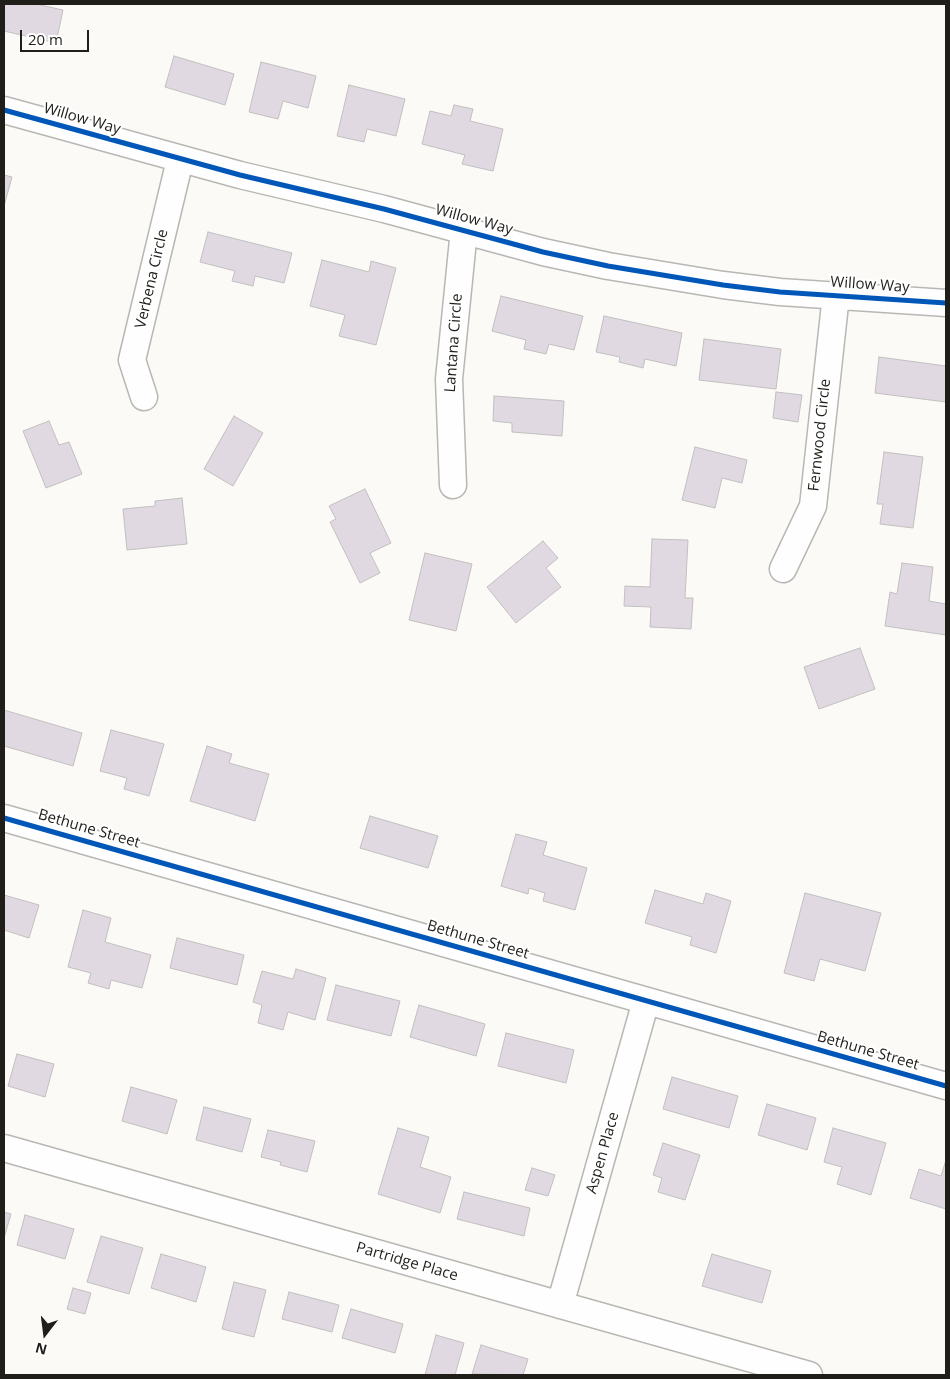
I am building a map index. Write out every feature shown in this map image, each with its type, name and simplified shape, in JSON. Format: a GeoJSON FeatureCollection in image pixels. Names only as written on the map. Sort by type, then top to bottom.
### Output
{"type":"FeatureCollection","features":[{"type":"Feature","properties":{"kind":"street","name":"Willow Way"},"geometry":{"type":"LineString","coordinates":[[4,110],[180,160],[464,230],[543,252],[608,266],[723,285],[780,292],[946,303]]}},
{"type":"Feature","properties":{"kind":"street","name":"Verbena Circle"},"geometry":{"type":"LineString","coordinates":[[144,397],[132,360],[180,160]]}},
{"type":"Feature","properties":{"kind":"street","name":"Lantana Circle"},"geometry":{"type":"LineString","coordinates":[[453,485],[449,378],[464,230]]}},
{"type":"Feature","properties":{"kind":"street","name":"Fernwood Circle"},"geometry":{"type":"LineString","coordinates":[[783,569],[813,506],[836,295]]}},
{"type":"Feature","properties":{"kind":"street","name":"Bethune Street"},"geometry":{"type":"LineString","coordinates":[[4,818],[946,1086]]}},
{"type":"Feature","properties":{"kind":"street","name":"Aspen Place"},"geometry":{"type":"LineString","coordinates":[[560,1305],[646,1001]]}},
{"type":"Feature","properties":{"kind":"street","name":"Partridge Place"},"geometry":{"type":"LineString","coordinates":[[4,1148],[810,1375]]}},
{"type":"Feature","properties":{"kind":"building"},"geometry":{"type":"Polygon","coordinates":[[[4,4],[36,4],[63,10],[56,43],[4,31],[4,4]]]}},
{"type":"Feature","properties":{"kind":"building"},"geometry":{"type":"Polygon","coordinates":[[[174,56],[234,74],[225,105],[165,87],[174,56]]]}},
{"type":"Feature","properties":{"kind":"building"},"geometry":{"type":"Polygon","coordinates":[[[261,62],[316,76],[308,108],[283,101],[278,119],[249,112],[261,62]]]}},
{"type":"Feature","properties":{"kind":"building"},"geometry":{"type":"Polygon","coordinates":[[[349,85],[405,99],[396,136],[367,129],[364,142],[337,136],[349,85]]]}},
{"type":"Feature","properties":{"kind":"building"},"geometry":{"type":"Polygon","coordinates":[[[454,105],[473,109],[470,121],[503,129],[493,171],[462,164],[465,155],[422,144],[430,111],[451,116],[454,105]]]}},
{"type":"Feature","properties":{"kind":"building"},"geometry":{"type":"Polygon","coordinates":[[[4,175],[12,177],[4,206],[4,175]]]}},
{"type":"Feature","properties":{"kind":"building"},"geometry":{"type":"Polygon","coordinates":[[[208,232],[292,253],[284,283],[255,276],[253,286],[232,281],[235,271],[200,262],[208,232]]]}},
{"type":"Feature","properties":{"kind":"building"},"geometry":{"type":"Polygon","coordinates":[[[322,260],[369,272],[371,261],[396,268],[376,345],[339,336],[345,315],[310,306],[322,260]]]}},
{"type":"Feature","properties":{"kind":"building"},"geometry":{"type":"Polygon","coordinates":[[[501,296],[583,316],[574,350],[549,344],[546,354],[524,349],[526,340],[492,331],[501,296]]]}},
{"type":"Feature","properties":{"kind":"building"},"geometry":{"type":"Polygon","coordinates":[[[604,316],[682,333],[676,366],[645,359],[643,368],[619,362],[620,357],[596,352],[604,316]]]}},
{"type":"Feature","properties":{"kind":"building"},"geometry":{"type":"Polygon","coordinates":[[[704,339],[781,349],[776,389],[699,380],[704,339]]]}},
{"type":"Feature","properties":{"kind":"building"},"geometry":{"type":"Polygon","coordinates":[[[879,357],[946,366],[946,402],[875,393],[879,357]]]}},
{"type":"Feature","properties":{"kind":"building"},"geometry":{"type":"Polygon","coordinates":[[[776,392],[802,395],[798,422],[773,418],[776,392]]]}},
{"type":"Feature","properties":{"kind":"building"},"geometry":{"type":"Polygon","coordinates":[[[494,396],[564,401],[562,436],[512,432],[512,423],[493,421],[494,396]]]}},
{"type":"Feature","properties":{"kind":"building"},"geometry":{"type":"Polygon","coordinates":[[[234,416],[263,433],[233,486],[204,469],[234,416]]]}},
{"type":"Feature","properties":{"kind":"building"},"geometry":{"type":"Polygon","coordinates":[[[49,421],[59,445],[69,442],[82,474],[46,488],[23,431],[49,421]]]}},
{"type":"Feature","properties":{"kind":"building"},"geometry":{"type":"Polygon","coordinates":[[[695,447],[747,460],[742,483],[722,478],[715,508],[682,500],[695,447]]]}},
{"type":"Feature","properties":{"kind":"building"},"geometry":{"type":"Polygon","coordinates":[[[884,452],[923,457],[913,528],[880,524],[883,504],[877,504],[884,452]]]}},
{"type":"Feature","properties":{"kind":"building"},"geometry":{"type":"Polygon","coordinates":[[[365,489],[391,543],[370,553],[380,573],[360,583],[330,522],[336,519],[329,506],[365,489]]]}},
{"type":"Feature","properties":{"kind":"building"},"geometry":{"type":"Polygon","coordinates":[[[182,498],[187,544],[127,550],[123,509],[155,506],[155,501],[182,498]]]}},
{"type":"Feature","properties":{"kind":"building"},"geometry":{"type":"Polygon","coordinates":[[[652,539],[688,540],[685,598],[693,598],[691,629],[650,627],[651,607],[624,606],[625,586],[650,587],[652,539]]]}},
{"type":"Feature","properties":{"kind":"building"},"geometry":{"type":"Polygon","coordinates":[[[543,541],[558,558],[546,568],[561,587],[516,623],[487,587],[543,541]]]}},
{"type":"Feature","properties":{"kind":"building"},"geometry":{"type":"Polygon","coordinates":[[[425,553],[472,564],[456,631],[409,620],[425,553]]]}},
{"type":"Feature","properties":{"kind":"building"},"geometry":{"type":"Polygon","coordinates":[[[902,563],[933,567],[929,601],[946,604],[946,635],[885,626],[890,592],[897,594],[902,563]]]}},
{"type":"Feature","properties":{"kind":"building"},"geometry":{"type":"Polygon","coordinates":[[[860,648],[875,689],[819,709],[804,667],[860,648]]]}},
{"type":"Feature","properties":{"kind":"building"},"geometry":{"type":"Polygon","coordinates":[[[4,710],[82,733],[73,766],[4,746],[4,710]]]}},
{"type":"Feature","properties":{"kind":"building"},"geometry":{"type":"Polygon","coordinates":[[[111,730],[164,744],[149,796],[124,789],[127,778],[100,771],[111,730]]]}},
{"type":"Feature","properties":{"kind":"building"},"geometry":{"type":"Polygon","coordinates":[[[207,746],[232,754],[229,763],[269,774],[255,821],[190,801],[207,746]]]}},
{"type":"Feature","properties":{"kind":"building"},"geometry":{"type":"Polygon","coordinates":[[[370,816],[438,836],[428,868],[360,848],[370,816]]]}},
{"type":"Feature","properties":{"kind":"building"},"geometry":{"type":"Polygon","coordinates":[[[516,834],[547,842],[543,855],[587,868],[575,910],[543,901],[545,893],[529,888],[528,894],[501,886],[516,834]]]}},
{"type":"Feature","properties":{"kind":"building"},"geometry":{"type":"Polygon","coordinates":[[[655,890],[703,904],[706,893],[731,901],[716,953],[690,945],[692,937],[645,923],[655,890]]]}},
{"type":"Feature","properties":{"kind":"building"},"geometry":{"type":"Polygon","coordinates":[[[805,893],[881,913],[865,971],[820,959],[814,981],[784,973],[805,893]]]}},
{"type":"Feature","properties":{"kind":"building"},"geometry":{"type":"Polygon","coordinates":[[[4,895],[39,905],[29,938],[4,930],[4,895]]]}},
{"type":"Feature","properties":{"kind":"building"},"geometry":{"type":"Polygon","coordinates":[[[83,910],[111,918],[105,942],[151,955],[142,988],[111,980],[109,989],[88,983],[91,973],[68,967],[83,910]]]}},
{"type":"Feature","properties":{"kind":"building"},"geometry":{"type":"Polygon","coordinates":[[[177,938],[244,955],[237,985],[170,968],[177,938]]]}},
{"type":"Feature","properties":{"kind":"building"},"geometry":{"type":"Polygon","coordinates":[[[296,969],[326,978],[315,1020],[288,1012],[283,1030],[258,1023],[262,1005],[253,1002],[262,971],[293,979],[296,969]]]}},
{"type":"Feature","properties":{"kind":"building"},"geometry":{"type":"Polygon","coordinates":[[[336,985],[400,1001],[391,1036],[327,1020],[336,985]]]}},
{"type":"Feature","properties":{"kind":"building"},"geometry":{"type":"Polygon","coordinates":[[[419,1005],[485,1024],[476,1056],[410,1037],[419,1005]]]}},
{"type":"Feature","properties":{"kind":"building"},"geometry":{"type":"Polygon","coordinates":[[[506,1033],[574,1050],[566,1083],[498,1066],[506,1033]]]}},
{"type":"Feature","properties":{"kind":"building"},"geometry":{"type":"Polygon","coordinates":[[[17,1054],[54,1064],[45,1097],[8,1086],[17,1054]]]}},
{"type":"Feature","properties":{"kind":"building"},"geometry":{"type":"Polygon","coordinates":[[[672,1077],[738,1096],[729,1128],[663,1109],[672,1077]]]}},
{"type":"Feature","properties":{"kind":"building"},"geometry":{"type":"Polygon","coordinates":[[[131,1087],[177,1100],[167,1134],[122,1121],[131,1087]]]}},
{"type":"Feature","properties":{"kind":"building"},"geometry":{"type":"Polygon","coordinates":[[[767,1104],[816,1118],[807,1150],[758,1135],[767,1104]]]}},
{"type":"Feature","properties":{"kind":"building"},"geometry":{"type":"Polygon","coordinates":[[[204,1107],[251,1119],[242,1152],[196,1140],[204,1107]]]}},
{"type":"Feature","properties":{"kind":"building"},"geometry":{"type":"Polygon","coordinates":[[[398,1128],[429,1137],[420,1167],[451,1177],[440,1213],[378,1194],[398,1128]]]}},
{"type":"Feature","properties":{"kind":"building"},"geometry":{"type":"Polygon","coordinates":[[[833,1128],[886,1143],[871,1195],[837,1184],[842,1167],[824,1162],[833,1128]]]}},
{"type":"Feature","properties":{"kind":"building"},"geometry":{"type":"Polygon","coordinates":[[[268,1130],[315,1141],[307,1172],[280,1165],[281,1162],[261,1157],[268,1130]]]}},
{"type":"Feature","properties":{"kind":"building"},"geometry":{"type":"Polygon","coordinates":[[[663,1143],[700,1155],[685,1200],[658,1192],[662,1178],[653,1175],[663,1143]]]}},
{"type":"Feature","properties":{"kind":"building"},"geometry":{"type":"Polygon","coordinates":[[[946,1160],[946,1209],[910,1198],[919,1169],[941,1176],[946,1160]]]}},
{"type":"Feature","properties":{"kind":"building"},"geometry":{"type":"Polygon","coordinates":[[[532,1168],[555,1175],[548,1196],[525,1190],[532,1168]]]}},
{"type":"Feature","properties":{"kind":"building"},"geometry":{"type":"Polygon","coordinates":[[[464,1192],[530,1208],[524,1236],[457,1219],[464,1192]]]}},
{"type":"Feature","properties":{"kind":"building"},"geometry":{"type":"Polygon","coordinates":[[[4,1212],[11,1214],[4,1238],[4,1212]]]}},
{"type":"Feature","properties":{"kind":"building"},"geometry":{"type":"Polygon","coordinates":[[[25,1215],[74,1229],[65,1259],[17,1245],[25,1215]]]}},
{"type":"Feature","properties":{"kind":"building"},"geometry":{"type":"Polygon","coordinates":[[[101,1236],[143,1248],[129,1294],[87,1282],[101,1236]]]}},
{"type":"Feature","properties":{"kind":"building"},"geometry":{"type":"Polygon","coordinates":[[[161,1254],[206,1267],[196,1302],[151,1288],[161,1254]]]}},
{"type":"Feature","properties":{"kind":"building"},"geometry":{"type":"Polygon","coordinates":[[[712,1254],[771,1271],[762,1303],[702,1286],[712,1254]]]}},
{"type":"Feature","properties":{"kind":"building"},"geometry":{"type":"Polygon","coordinates":[[[234,1282],[266,1290],[254,1337],[222,1329],[234,1282]]]}},
{"type":"Feature","properties":{"kind":"building"},"geometry":{"type":"Polygon","coordinates":[[[73,1288],[91,1293],[85,1314],[67,1309],[73,1288]]]}},
{"type":"Feature","properties":{"kind":"building"},"geometry":{"type":"Polygon","coordinates":[[[289,1292],[339,1305],[332,1332],[282,1319],[289,1292]]]}},
{"type":"Feature","properties":{"kind":"building"},"geometry":{"type":"Polygon","coordinates":[[[351,1309],[403,1324],[395,1353],[342,1338],[351,1309]]]}},
{"type":"Feature","properties":{"kind":"building"},"geometry":{"type":"Polygon","coordinates":[[[436,1335],[464,1343],[455,1375],[425,1375],[436,1335]]]}},
{"type":"Feature","properties":{"kind":"building"},"geometry":{"type":"Polygon","coordinates":[[[481,1345],[528,1359],[523,1375],[472,1374],[481,1345]]]}},
{"type":"Feature","properties":{"kind":"cycle path"},"geometry":{"type":"LineString","coordinates":[[4,110],[240,175],[384,209],[543,252],[608,266],[723,285],[780,292],[946,303]]}},
{"type":"Feature","properties":{"kind":"cycle path"},"geometry":{"type":"LineString","coordinates":[[4,818],[946,1086]]}}]}
